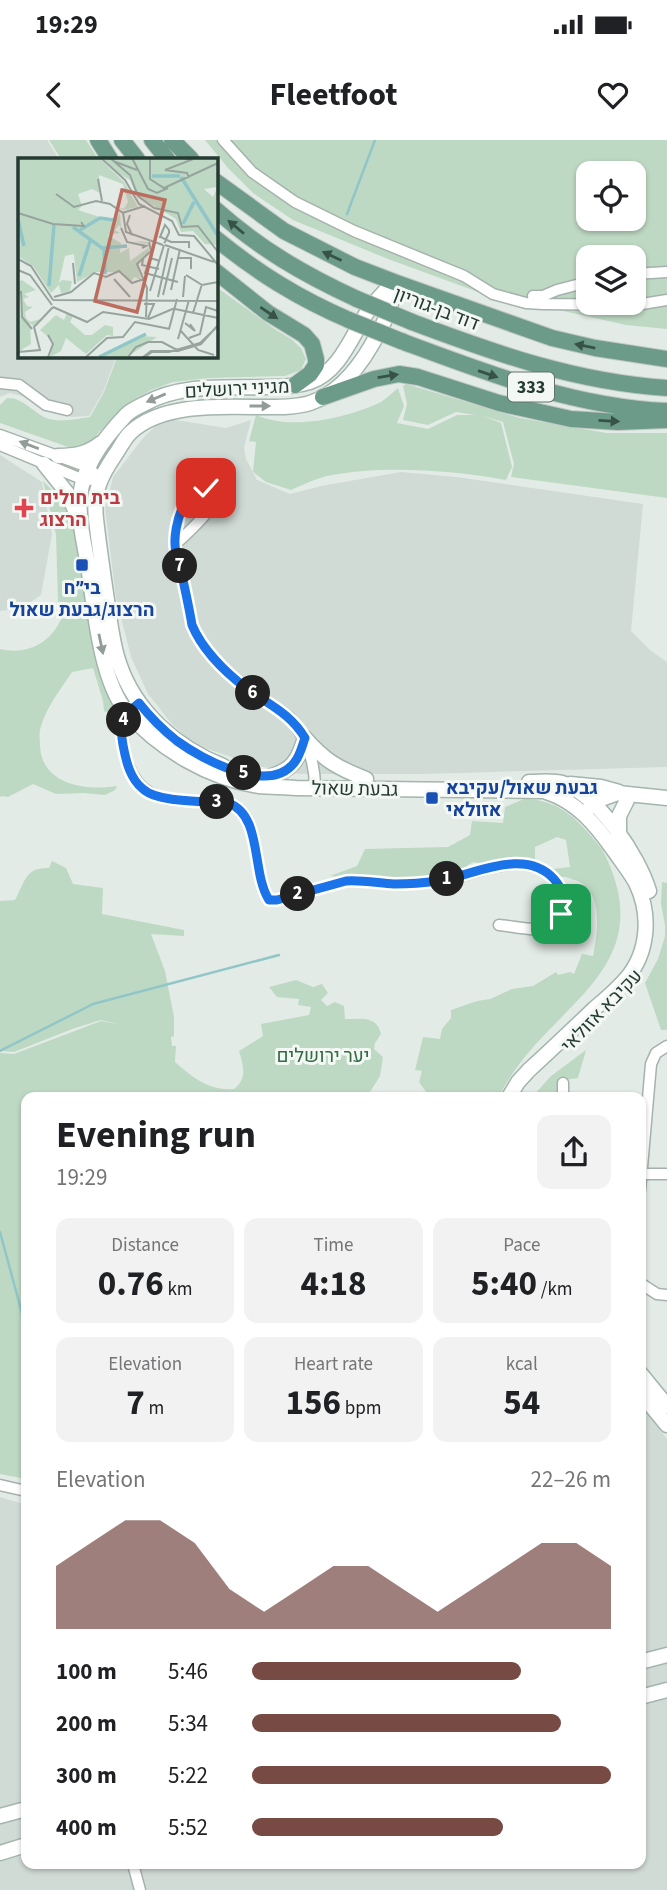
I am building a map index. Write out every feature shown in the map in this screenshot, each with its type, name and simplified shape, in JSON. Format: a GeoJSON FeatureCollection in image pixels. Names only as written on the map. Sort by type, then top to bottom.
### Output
{"type":"FeatureCollection","features":[{"type":"Feature","properties":{"kind":"main road"},"geometry":{"type":"LineString","coordinates":[[98,140],[109,158]]}},
{"type":"Feature","properties":{"kind":"main road"},"geometry":{"type":"LineString","coordinates":[[122,140],[136,158]]}},
{"type":"Feature","properties":{"kind":"main road"},"geometry":{"type":"LineString","coordinates":[[152,140],[166,158]]}},
{"type":"Feature","properties":{"kind":"main road"},"geometry":{"type":"LineString","coordinates":[[172,140],[190,158]]}},
{"type":"Feature","properties":{"kind":"main road"},"geometry":{"type":"LineString","coordinates":[[217,182],[284,231],[355,267],[552,338],[667,359]]}},
{"type":"Feature","properties":{"kind":"main road","name":"דוד בן-גוריון"},"geometry":{"type":"LineString","coordinates":[[217,211],[267,251],[292,266],[357,299],[412,322],[516,360],[549,369],[618,383],[667,388]]}},
{"type":"Feature","properties":{"kind":"main road","name":"333"},"geometry":{"type":"LineString","coordinates":[[217,239],[303,299],[401,341],[519,384],[610,404],[667,411]]}},
{"type":"Feature","properties":{"kind":"main road"},"geometry":{"type":"LineString","coordinates":[[217,273],[312,344],[316,365],[310,374],[295,385]]}},
{"type":"Feature","properties":{"kind":"main road"},"geometry":{"type":"LineString","coordinates":[[323,397],[385,376],[399,374],[418,377],[499,403],[572,419],[618,422],[667,420]]}},
{"type":"Feature","properties":{"kind":"street"},"geometry":{"type":"LineString","coordinates":[[223,140],[251,172],[295,202],[354,231],[464,276],[493,294],[526,303],[543,304],[636,305],[667,300]]}},
{"type":"Feature","properties":{"kind":"street"},"geometry":{"type":"LineString","coordinates":[[646,273],[667,272]]}},
{"type":"Feature","properties":{"kind":"street","name":"מגיני ירושלים"},"geometry":{"type":"LineString","coordinates":[[86,474],[109,434],[129,412],[153,398],[173,391],[281,387],[309,383],[329,370],[343,355],[367,313],[379,296],[394,282]]}},
{"type":"Feature","properties":{"kind":"street","name":"מגיני ירושלים"},"geometry":{"type":"LineString","coordinates":[[100,479],[130,434],[162,415],[184,409],[224,406],[297,405],[323,397],[354,372],[368,351],[389,314],[394,299],[394,282]]}},
{"type":"Feature","properties":{"kind":"street"},"geometry":{"type":"LineString","coordinates":[[533,296],[543,296],[576,285]]}},
{"type":"Feature","properties":{"kind":"street"},"geometry":{"type":"LineString","coordinates":[[0,383],[19,385],[46,405],[68,410]]}},
{"type":"Feature","properties":{"kind":"street"},"geometry":{"type":"LineString","coordinates":[[58,456],[84,453],[93,449],[109,434]]}},
{"type":"Feature","properties":{"kind":"street"},"geometry":{"type":"LineString","coordinates":[[0,435],[58,456],[86,474]]}},
{"type":"Feature","properties":{"kind":"street"},"geometry":{"type":"LineString","coordinates":[[0,445],[44,464],[100,479]]}},
{"type":"Feature","properties":{"kind":"street"},"geometry":{"type":"LineString","coordinates":[[44,464],[68,494],[82,529]]}},
{"type":"Feature","properties":{"kind":"street","name":"גבעת שאול"},"geometry":{"type":"LineString","coordinates":[[86,474],[80,496],[82,529],[99,639],[113,688],[133,708],[154,738],[187,761],[234,780],[259,786],[366,779],[562,783],[647,796]]}},
{"type":"Feature","properties":{"kind":"street","name":"גבעת שאול"},"geometry":{"type":"LineString","coordinates":[[100,479],[94,505],[112,635],[119,664],[133,708],[151,717],[177,740],[210,761],[244,773],[315,783],[544,791],[593,808]]}},
{"type":"Feature","properties":{"kind":"street"},"geometry":{"type":"LineString","coordinates":[[175,544],[214,504],[206,488],[192,491],[186,500],[180,515],[175,544],[192,625],[197,635],[229,674],[289,717],[325,759],[366,779]]}},
{"type":"Feature","properties":{"kind":"street"},"geometry":{"type":"LineString","coordinates":[[133,708],[121,726],[128,766],[135,780],[144,791],[166,799],[228,803],[237,806],[249,822],[262,885],[269,900],[346,881],[404,884],[436,881],[512,864],[542,869],[560,886],[563,896],[557,922],[542,929],[499,925]]}},
{"type":"Feature","properties":{"kind":"street"},"geometry":{"type":"LineString","coordinates":[[269,777],[281,773],[295,762],[305,738]]}},
{"type":"Feature","properties":{"kind":"street"},"geometry":{"type":"LineString","coordinates":[[305,738],[313,762],[315,783]]}},
{"type":"Feature","properties":{"kind":"street"},"geometry":{"type":"LineString","coordinates":[[562,783],[577,790],[593,808],[647,796]]}},
{"type":"Feature","properties":{"kind":"street"},"geometry":{"type":"LineString","coordinates":[[620,835],[619,816],[647,796]]}},
{"type":"Feature","properties":{"kind":"street","name":"עקיבא אזולאי"},"geometry":{"type":"LineString","coordinates":[[523,1092],[540,1072],[631,985],[648,960],[655,933],[652,899],[642,872],[620,835],[593,808]]}},
{"type":"Feature","properties":{"kind":"street","name":"עקיבא אזולאי"},"geometry":{"type":"LineString","coordinates":[[512,1092],[528,1070],[627,977],[640,957],[644,944],[646,921],[640,893],[635,880],[607,840],[593,808]]}},
{"type":"Feature","properties":{"kind":"street"},"geometry":{"type":"LineString","coordinates":[[646,1119],[651,1064],[656,1054],[667,1046]]}},
{"type":"Feature","properties":{"kind":"street"},"geometry":{"type":"LineString","coordinates":[[563,1083],[563,1092]]}},
{"type":"Feature","properties":{"kind":"street"},"geometry":{"type":"LineString","coordinates":[[646,1174],[667,1174]]}},
{"type":"Feature","properties":{"kind":"street"},"geometry":{"type":"LineString","coordinates":[[646,1287],[657,1294],[667,1295]]}},
{"type":"Feature","properties":{"kind":"street"},"geometry":{"type":"LineString","coordinates":[[646,1391],[665,1417]]}},
{"type":"Feature","properties":{"kind":"street"},"geometry":{"type":"LineString","coordinates":[[646,1411],[665,1417]]}},
{"type":"Feature","properties":{"kind":"street"},"geometry":{"type":"LineString","coordinates":[[0,1485],[21,1491]]}},
{"type":"Feature","properties":{"kind":"street"},"geometry":{"type":"LineString","coordinates":[[646,1660],[667,1655]]}},
{"type":"Feature","properties":{"kind":"street"},"geometry":{"type":"LineString","coordinates":[[646,1695],[667,1690]]}},
{"type":"Feature","properties":{"kind":"street"},"geometry":{"type":"LineString","coordinates":[[0,1816],[21,1810]]}},
{"type":"Feature","properties":{"kind":"street"},"geometry":{"type":"LineString","coordinates":[[0,1853],[21,1847]]}},
{"type":"Feature","properties":{"kind":"street"},"geometry":{"type":"LineString","coordinates":[[134,1869],[140,1890]]}},
{"type":"Feature","properties":{"kind":"shaded area"},"geometry":{"type":"Polygon","coordinates":[[[0,140],[47,140],[58,158],[18,158],[18,357],[116,357],[103,392],[89,416],[72,417],[52,412],[30,398],[10,393],[0,397],[0,140]]]}},
{"type":"Feature","properties":{"kind":"shaded area"},"geometry":{"type":"Polygon","coordinates":[[[164,418],[226,428],[251,420],[244,448],[246,459],[257,480],[290,494],[401,472],[457,477],[643,504],[631,631],[667,662],[667,767],[424,774],[299,774],[258,766],[193,744],[172,724],[148,694],[131,657],[116,598],[105,508],[113,477],[143,438],[164,418]]]}},
{"type":"Feature","properties":{"kind":"shaded area","name":"בית חולים הרצוג"},"geometry":{"type":"Polygon","coordinates":[[[0,455],[42,482],[52,534],[41,595],[22,608],[0,611],[0,455]]]}},
{"type":"Feature","properties":{"kind":"shaded area"},"geometry":{"type":"Polygon","coordinates":[[[646,1411],[667,1439],[667,1890],[0,1890],[0,1497],[21,1503],[21,1869],[646,1869],[646,1411]]]}},
{"type":"Feature","properties":{"kind":"green space"},"geometry":{"type":"Polygon","coordinates":[[[49,140],[86,140],[97,158],[60,158],[49,140]]]}},
{"type":"Feature","properties":{"kind":"green space"},"geometry":{"type":"Polygon","coordinates":[[[205,140],[667,140],[667,329],[626,325],[581,315],[646,315],[646,245],[576,245],[576,314],[478,292],[388,259],[293,220],[253,193],[205,140]]]}},
{"type":"Feature","properties":{"kind":"green space"},"geometry":{"type":"Polygon","coordinates":[[[217,287],[291,339],[301,348],[306,359],[301,370],[285,376],[209,378],[173,382],[151,390],[130,402],[91,443],[76,448],[0,423],[0,405],[7,398],[18,400],[46,418],[68,420],[90,417],[104,392],[117,357],[217,357],[217,287]]]}},
{"type":"Feature","properties":{"kind":"green space"},"geometry":{"type":"Polygon","coordinates":[[[406,384],[520,418],[607,433],[667,433],[667,498],[511,477],[514,464],[503,422],[483,416],[501,423],[512,467],[506,480],[439,471],[371,471],[327,476],[291,490],[266,482],[253,472],[256,442],[249,441],[256,415],[286,422],[336,417],[381,402],[398,388],[404,406],[397,423],[428,429],[457,415],[475,415],[456,412],[428,425],[403,420],[407,404],[403,386],[406,384]]]}},
{"type":"Feature","properties":{"kind":"green space"},"geometry":{"type":"Polygon","coordinates":[[[43,481],[63,504],[78,530],[118,709],[118,731],[111,731],[107,727],[113,714],[104,711],[93,668],[72,672],[45,715],[40,730],[40,746],[43,759],[57,777],[80,786],[117,786],[105,795],[56,794],[33,784],[8,797],[0,797],[0,649],[18,651],[42,642],[54,631],[62,615],[58,602],[56,535],[43,481]]]}},
{"type":"Feature","properties":{"kind":"green space"},"geometry":{"type":"Polygon","coordinates":[[[524,799],[549,803],[569,814],[586,830],[602,849],[618,892],[620,927],[610,958],[591,985],[519,1065],[502,1092],[426,1092],[419,1082],[422,1071],[415,1070],[423,1037],[440,1039],[442,1029],[451,1018],[451,1010],[490,999],[512,989],[533,986],[556,972],[558,975],[570,972],[574,974],[582,954],[593,956],[597,913],[591,893],[575,880],[558,877],[552,869],[570,867],[566,840],[557,837],[535,847],[535,863],[489,865],[474,862],[462,873],[393,881],[330,876],[357,866],[365,849],[448,847],[470,835],[472,821],[503,823],[505,807],[524,799]]]}},
{"type":"Feature","properties":{"kind":"green space","name":"יער ירושלים"},"geometry":{"type":"Polygon","coordinates":[[[52,861],[66,868],[73,884],[103,888],[102,914],[184,930],[184,936],[151,934],[165,971],[174,1017],[174,1036],[171,1037],[172,1046],[176,1046],[175,1062],[202,1082],[217,1088],[234,1089],[243,1076],[239,1051],[263,1036],[261,1024],[309,1015],[311,1007],[298,1005],[299,999],[277,997],[269,987],[296,980],[313,987],[322,984],[328,993],[321,1000],[327,1006],[335,1002],[344,1006],[345,1019],[367,1019],[376,1024],[381,1034],[374,1049],[383,1057],[380,1076],[370,1092],[21,1092],[21,1478],[0,1474],[0,1053],[14,1054],[101,1021],[117,1024],[101,1020],[14,1052],[0,1051],[0,901],[15,900],[30,873],[49,868],[52,861]]]}},
{"type":"Feature","properties":{"kind":"green space"},"geometry":{"type":"Polygon","coordinates":[[[662,882],[667,883],[667,1030],[661,1030],[645,983],[658,959],[665,936],[661,904],[662,882]]]}},
{"type":"Feature","properties":{"kind":"green space"},"geometry":{"type":"Polygon","coordinates":[[[586,1050],[578,1078],[559,1081],[558,1092],[537,1092],[551,1076],[586,1050]]]}},
{"type":"Feature","properties":{"kind":"waterway"},"geometry":{"type":"LineString","coordinates":[[347,214],[375,140]]}},
{"type":"Feature","properties":{"kind":"waterway"},"geometry":{"type":"LineString","coordinates":[[0,1051],[93,1004],[279,955]]}},
{"type":"Feature","properties":{"kind":"waterway"},"geometry":{"type":"LineString","coordinates":[[0,1232],[21,1310]]}},
{"type":"Feature","properties":{"kind":"place","name":"בית חולים הרצוג"},"geometry":{"type":"Point","coordinates":[24,508]}},
{"type":"Feature","properties":{"kind":"place","name":"בי״ח הרצוג/גבעת שאול"},"geometry":{"type":"Point","coordinates":[82,565]}},
{"type":"Feature","properties":{"kind":"place","name":"גבעת שאול/עקיבא אזולאי"},"geometry":{"type":"Point","coordinates":[432,798]}},
{"type":"Feature","properties":{"kind":"route"},"geometry":{"type":"LineString","coordinates":[[206,488],[192,491],[186,500],[180,515],[175,544],[192,625],[229,674],[289,717],[305,738],[295,762],[281,773],[269,777],[244,773],[210,761],[193,751],[162,727],[139,703],[127,712],[121,726],[128,766],[144,791],[166,799],[228,803],[237,806],[249,822],[262,885],[269,900],[338,882],[358,880],[404,884],[436,881],[512,864],[533,866],[551,876],[560,886],[563,896],[561,914]]}}]}
